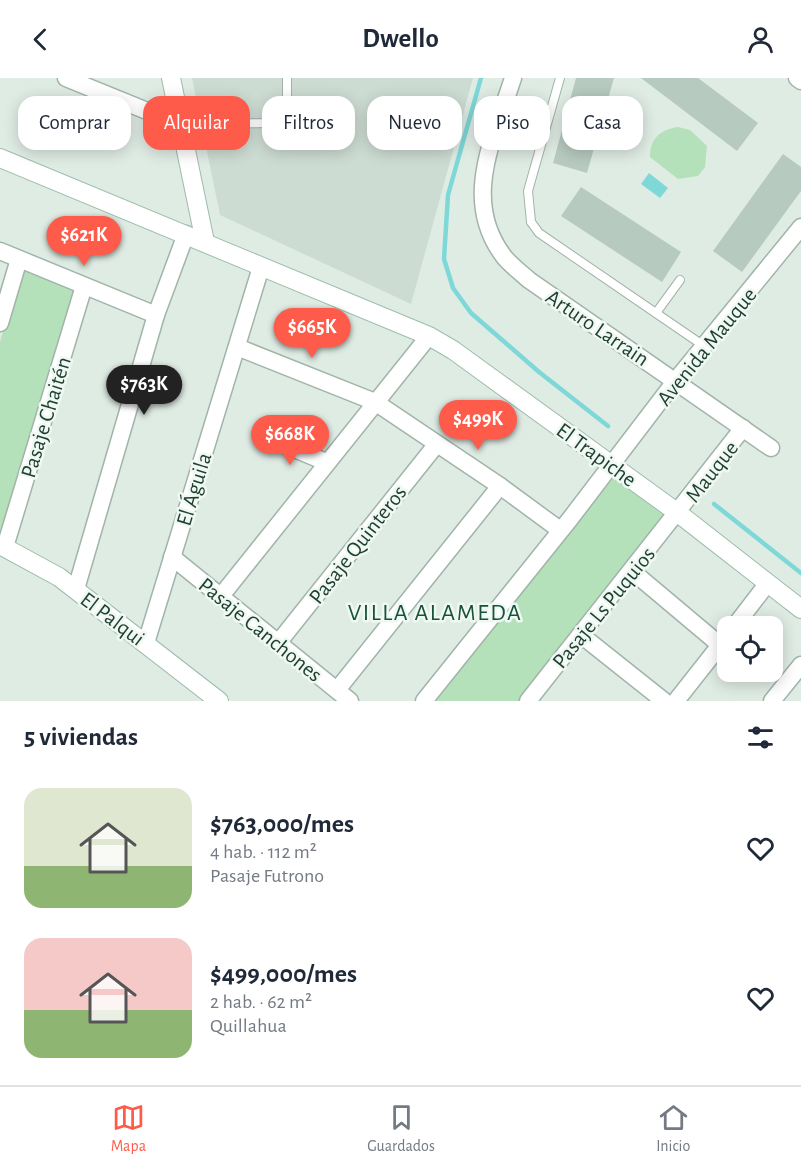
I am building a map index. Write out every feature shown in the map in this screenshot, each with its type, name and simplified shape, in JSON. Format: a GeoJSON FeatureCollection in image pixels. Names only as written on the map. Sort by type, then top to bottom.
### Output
{"type":"FeatureCollection","features":[{"type":"Feature","properties":{"kind":"street"},"geometry":{"type":"LineString","coordinates":[[66,78],[143,110]]}},
{"type":"Feature","properties":{"kind":"street"},"geometry":{"type":"LineString","coordinates":[[171,78],[174,96]]}},
{"type":"Feature","properties":{"kind":"street","name":"Arturo Larrain"},"geometry":{"type":"LineString","coordinates":[[513,78],[485,169],[481,202],[489,231],[506,258],[529,280],[771,448]]}},
{"type":"Feature","properties":{"kind":"street"},"geometry":{"type":"LineString","coordinates":[[797,78],[801,81]]}},
{"type":"Feature","properties":{"kind":"street"},"geometry":{"type":"LineString","coordinates":[[184,150],[205,242]]}},
{"type":"Feature","properties":{"kind":"street","name":"El Trapiche"},"geometry":{"type":"LineString","coordinates":[[0,158],[429,336],[678,513],[801,609]]}},
{"type":"Feature","properties":{"kind":"street","name":"Avenida Mauque"},"geometry":{"type":"LineString","coordinates":[[424,701],[612,465],[676,380],[801,227]]}},
{"type":"Feature","properties":{"kind":"street"},"geometry":{"type":"LineString","coordinates":[[76,589],[156,315],[186,234]]}},
{"type":"Feature","properties":{"kind":"street"},"geometry":{"type":"LineString","coordinates":[[0,251],[156,315]]}},
{"type":"Feature","properties":{"kind":"street"},"geometry":{"type":"LineString","coordinates":[[0,323],[19,259]]}},
{"type":"Feature","properties":{"kind":"street","name":"El Águila"},"geometry":{"type":"LineString","coordinates":[[146,643],[261,267]]}},
{"type":"Feature","properties":{"kind":"street","name":"Pasaje Chaitén"},"geometry":{"type":"LineString","coordinates":[[3,546],[84,286]]}},
{"type":"Feature","properties":{"kind":"street"},"geometry":{"type":"LineString","coordinates":[[221,596],[429,336]]}},
{"type":"Feature","properties":{"kind":"street"},"geometry":{"type":"LineString","coordinates":[[237,347],[375,402],[436,445],[501,486],[560,530]]}},
{"type":"Feature","properties":{"kind":"street","name":"Mauque"},"geometry":{"type":"LineString","coordinates":[[678,513],[743,428]]}},
{"type":"Feature","properties":{"kind":"street"},"geometry":{"type":"LineString","coordinates":[[267,438],[326,462]]}},
{"type":"Feature","properties":{"kind":"street","name":"Pasaje Quinteros"},"geometry":{"type":"LineString","coordinates":[[278,643],[436,445]]}},
{"type":"Feature","properties":{"kind":"street"},"geometry":{"type":"LineString","coordinates":[[344,696],[501,486]]}},
{"type":"Feature","properties":{"kind":"street","name":"Pasaje Ls Puquios"},"geometry":{"type":"LineString","coordinates":[[532,699],[678,513]]}},
{"type":"Feature","properties":{"kind":"street","name":"El Palqui"},"geometry":{"type":"LineString","coordinates":[[3,546],[42,566],[76,589],[219,701]]}},
{"type":"Feature","properties":{"kind":"street","name":"Pasaje Canchones"},"geometry":{"type":"LineString","coordinates":[[172,557],[344,696]]}},
{"type":"Feature","properties":{"kind":"street"},"geometry":{"type":"LineString","coordinates":[[632,571],[717,635]]}},
{"type":"Feature","properties":{"kind":"street"},"geometry":{"type":"LineString","coordinates":[[742,616],[767,584]]}},
{"type":"Feature","properties":{"kind":"street"},"geometry":{"type":"LineString","coordinates":[[581,635],[664,701]]}},
{"type":"Feature","properties":{"kind":"street"},"geometry":{"type":"LineString","coordinates":[[676,701],[717,649]]}},
{"type":"Feature","properties":{"kind":"street"},"geometry":{"type":"LineString","coordinates":[[781,698],[801,665]]}},
{"type":"Feature","properties":{"kind":"lane"},"geometry":{"type":"LineString","coordinates":[[250,123],[272,123],[287,107],[287,78]]}},
{"type":"Feature","properties":{"kind":"lane"},"geometry":{"type":"LineString","coordinates":[[560,78],[528,190],[531,222],[539,233],[705,346]]}},
{"type":"Feature","properties":{"kind":"lane"},"geometry":{"type":"LineString","coordinates":[[656,313],[680,280]]}},
{"type":"Feature","properties":{"kind":"shaded area"},"geometry":{"type":"Polygon","coordinates":[[[192,78],[473,78],[462,118],[462,96],[367,96],[367,150],[453,150],[411,304],[220,215],[207,150],[250,150],[250,96],[196,96],[192,78]]]}},
{"type":"Feature","properties":{"kind":"green space"},"geometry":{"type":"Polygon","coordinates":[[[678,127],[690,130],[707,146],[705,167],[698,176],[678,179],[650,157],[650,150],[657,136],[666,130],[678,127]]]}},
{"type":"Feature","properties":{"kind":"green space"},"geometry":{"type":"Polygon","coordinates":[[[21,268],[76,288],[0,535],[0,342],[21,268]]]}},
{"type":"Feature","properties":{"kind":"green space"},"geometry":{"type":"Polygon","coordinates":[[[616,475],[671,516],[523,701],[432,701],[616,475]]]}},
{"type":"Feature","properties":{"kind":"water"},"geometry":{"type":"Polygon","coordinates":[[[649,173],[668,188],[660,198],[641,184],[649,173]]]}},
{"type":"Feature","properties":{"kind":"building"},"geometry":{"type":"Polygon","coordinates":[[[576,78],[614,78],[609,96],[571,96],[576,78]]]}},
{"type":"Feature","properties":{"kind":"building"},"geometry":{"type":"Polygon","coordinates":[[[641,78],[698,78],[758,123],[737,151],[641,78]]]}},
{"type":"Feature","properties":{"kind":"building"},"geometry":{"type":"Polygon","coordinates":[[[562,130],[562,150],[594,150],[587,173],[553,163],[562,130]]]}},
{"type":"Feature","properties":{"kind":"building"},"geometry":{"type":"Polygon","coordinates":[[[783,154],[801,167],[801,191],[742,272],[713,251],[783,154]]]}},
{"type":"Feature","properties":{"kind":"building"},"geometry":{"type":"Polygon","coordinates":[[[581,187],[681,252],[662,282],[561,216],[581,187]]]}},
{"type":"Feature","properties":{"kind":"waterway"},"geometry":{"type":"LineString","coordinates":[[481,78],[448,195],[444,259],[453,288],[471,313],[539,372],[608,426]]}},
{"type":"Feature","properties":{"kind":"waterway"},"geometry":{"type":"LineString","coordinates":[[714,504],[801,573]]}},
{"type":"Feature","properties":{"kind":"district","name":"VILLA ALAMEDA"},"geometry":{"type":"Point","coordinates":[435,612]}}]}
